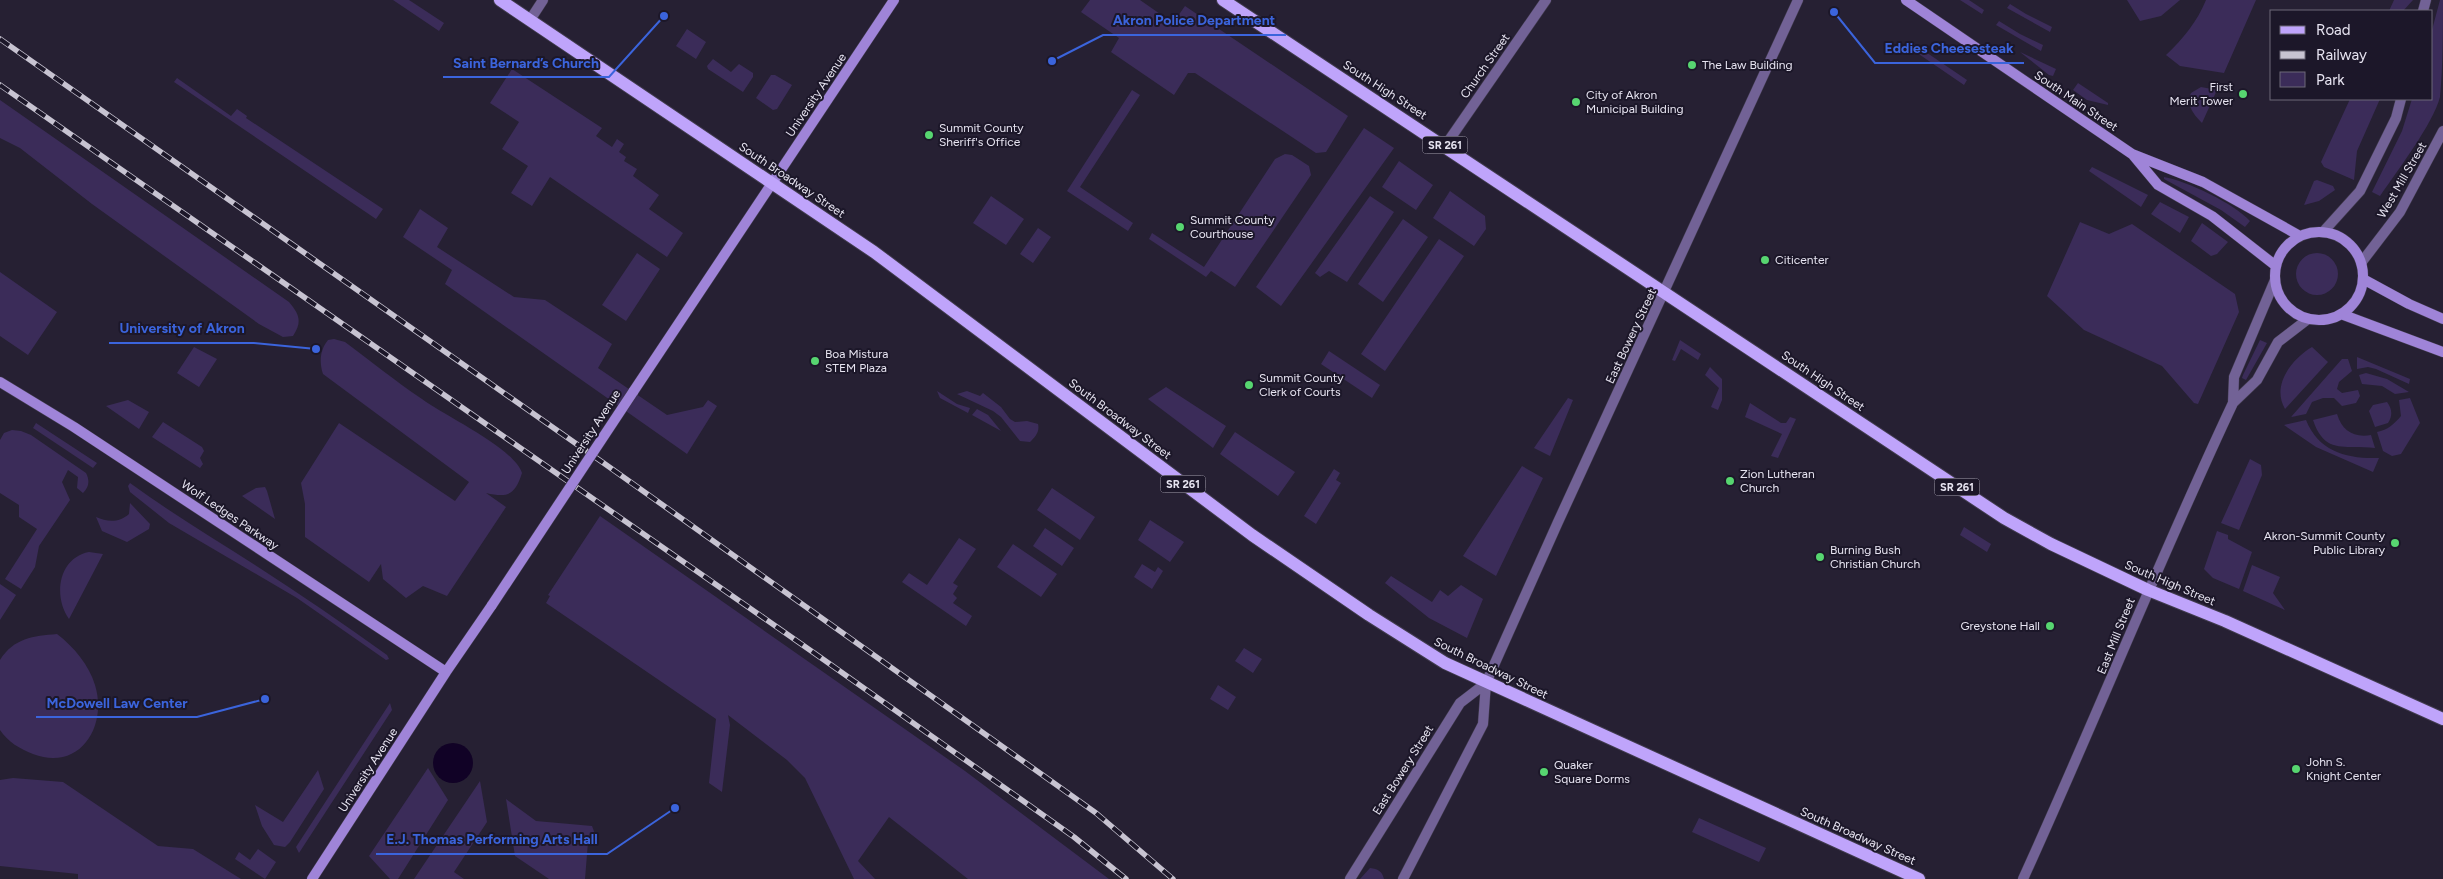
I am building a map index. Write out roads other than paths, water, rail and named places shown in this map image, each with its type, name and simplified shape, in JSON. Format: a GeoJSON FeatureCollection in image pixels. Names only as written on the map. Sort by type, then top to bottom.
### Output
{"type":"FeatureCollection","features":[{"type":"Feature","properties":{"kind":"main road","name":"South Broadway Street"},"geometry":{"type":"LineString","coordinates":[[500,0],[874,252],[1252,535],[1369,615],[1445,663],[1919,879]]}},
{"type":"Feature","properties":{"kind":"main road","name":"University Avenue"},"geometry":{"type":"LineString","coordinates":[[312,879],[446,672],[894,0]]}},
{"type":"Feature","properties":{"kind":"main road","name":"South High Street"},"geometry":{"type":"LineString","coordinates":[[1223,0],[2004,518],[2051,544],[2148,590],[2224,620],[2443,719]]}},
{"type":"Feature","properties":{"kind":"main road","name":"South Main Street"},"geometry":{"type":"LineString","coordinates":[[1906,0],[2132,154],[2203,182],[2300,236]]}},
{"type":"Feature","properties":{"kind":"main road","name":"South Main Street"},"geometry":{"type":"LineString","coordinates":[[2132,154],[2158,185],[2212,216],[2276,266]]}},
{"type":"Feature","properties":{"kind":"main road"},"geometry":{"type":"LineString","coordinates":[[2323,232],[2336,235],[2356,251],[2361,263],[2363,279],[2360,293],[2352,305],[2341,314],[2319,320],[2308,319],[2296,314],[2286,305],[2278,293],[2275,280],[2276,266],[2281,254],[2289,244],[2300,236],[2323,232]]}},
{"type":"Feature","properties":{"kind":"main road"},"geometry":{"type":"LineString","coordinates":[[2363,279],[2409,304],[2443,319]]}},
{"type":"Feature","properties":{"kind":"main road"},"geometry":{"type":"LineString","coordinates":[[2341,314],[2443,352]]}},
{"type":"Feature","properties":{"kind":"main road","name":"Wolf Ledges Parkway"},"geometry":{"type":"LineString","coordinates":[[0,382],[74,427],[446,672]]}},
{"type":"Feature","properties":{"kind":"street"},"geometry":{"type":"LineString","coordinates":[[530,20],[543,0]]}},
{"type":"Feature","properties":{"kind":"street","name":"Church Street"},"geometry":{"type":"LineString","coordinates":[[1445,146],[1546,0]]}},
{"type":"Feature","properties":{"kind":"street","name":"East Bowery Street"},"geometry":{"type":"LineString","coordinates":[[1403,879],[1483,724],[1486,683],[1798,0]]}},
{"type":"Feature","properties":{"kind":"street"},"geometry":{"type":"LineString","coordinates":[[2323,232],[2360,191],[2396,118],[2400,100]]}},
{"type":"Feature","properties":{"kind":"street","name":"West Mill Street"},"geometry":{"type":"LineString","coordinates":[[2361,263],[2400,212],[2443,131]]}},
{"type":"Feature","properties":{"kind":"street","name":"East Mill Street"},"geometry":{"type":"LineString","coordinates":[[2233,403],[2234,377],[2275,280]]}},
{"type":"Feature","properties":{"kind":"street","name":"East Mill Street"},"geometry":{"type":"LineString","coordinates":[[2024,879],[2080,755],[2148,590],[2233,403],[2257,380],[2278,342],[2308,319]]}},
{"type":"Feature","properties":{"kind":"street","name":"East Bowery Street"},"geometry":{"type":"LineString","coordinates":[[1350,879],[1460,703],[1486,683]]}},
{"type":"Feature","properties":{"kind":"railway"},"geometry":{"type":"LineString","coordinates":[[0,39],[605,464],[1096,813],[1173,879]]}},
{"type":"Feature","properties":{"kind":"railway"},"geometry":{"type":"LineString","coordinates":[[0,85],[827,662],[1074,837],[1126,879]]}},
{"type":"Feature","properties":{"kind":"place","name":"Eddies Cheesesteak"},"geometry":{"type":"Point","coordinates":[1834,12]}},
{"type":"Feature","properties":{"kind":"place","name":"Saint Bernard’s Church"},"geometry":{"type":"Point","coordinates":[664,16]}},
{"type":"Feature","properties":{"kind":"place","name":"Akron Police Department"},"geometry":{"type":"Point","coordinates":[1052,61]}},
{"type":"Feature","properties":{"kind":"place","name":"The Law Building"},"geometry":{"type":"Point","coordinates":[1692,65]}},
{"type":"Feature","properties":{"kind":"place","name":"First Merit Tower"},"geometry":{"type":"Point","coordinates":[2243,94]}},
{"type":"Feature","properties":{"kind":"place","name":"City of Akron Municipal Building"},"geometry":{"type":"Point","coordinates":[1576,102]}},
{"type":"Feature","properties":{"kind":"place","name":"Summit County Sheriff's Office"},"geometry":{"type":"Point","coordinates":[929,135]}},
{"type":"Feature","properties":{"kind":"place","name":"Summit County Courthouse"},"geometry":{"type":"Point","coordinates":[1180,227]}},
{"type":"Feature","properties":{"kind":"place","name":"Citicenter"},"geometry":{"type":"Point","coordinates":[1765,260]}},
{"type":"Feature","properties":{"kind":"place","name":"University of Akron"},"geometry":{"type":"Point","coordinates":[316,349]}},
{"type":"Feature","properties":{"kind":"place","name":"Boa Mistura STEM Plaza"},"geometry":{"type":"Point","coordinates":[815,361]}},
{"type":"Feature","properties":{"kind":"place","name":"Summit County Clerk of Courts"},"geometry":{"type":"Point","coordinates":[1249,385]}},
{"type":"Feature","properties":{"kind":"place","name":"Zion Lutheran Church"},"geometry":{"type":"Point","coordinates":[1730,481]}},
{"type":"Feature","properties":{"kind":"place","name":"Akron-Summit County Public Library"},"geometry":{"type":"Point","coordinates":[2395,543]}},
{"type":"Feature","properties":{"kind":"place","name":"Burning Bush Christian Church"},"geometry":{"type":"Point","coordinates":[1820,557]}},
{"type":"Feature","properties":{"kind":"place","name":"Greystone Hall"},"geometry":{"type":"Point","coordinates":[2050,626]}},
{"type":"Feature","properties":{"kind":"place","name":"McDowell Law Center"},"geometry":{"type":"Point","coordinates":[265,699]}},
{"type":"Feature","properties":{"kind":"place","name":"John S. Knight Center"},"geometry":{"type":"Point","coordinates":[2296,769]}},
{"type":"Feature","properties":{"kind":"place","name":"Quaker Square Dorms"},"geometry":{"type":"Point","coordinates":[1544,772]}},
{"type":"Feature","properties":{"kind":"place","name":"E.J. Thomas Performing Arts Hall"},"geometry":{"type":"Point","coordinates":[675,808]}}]}
